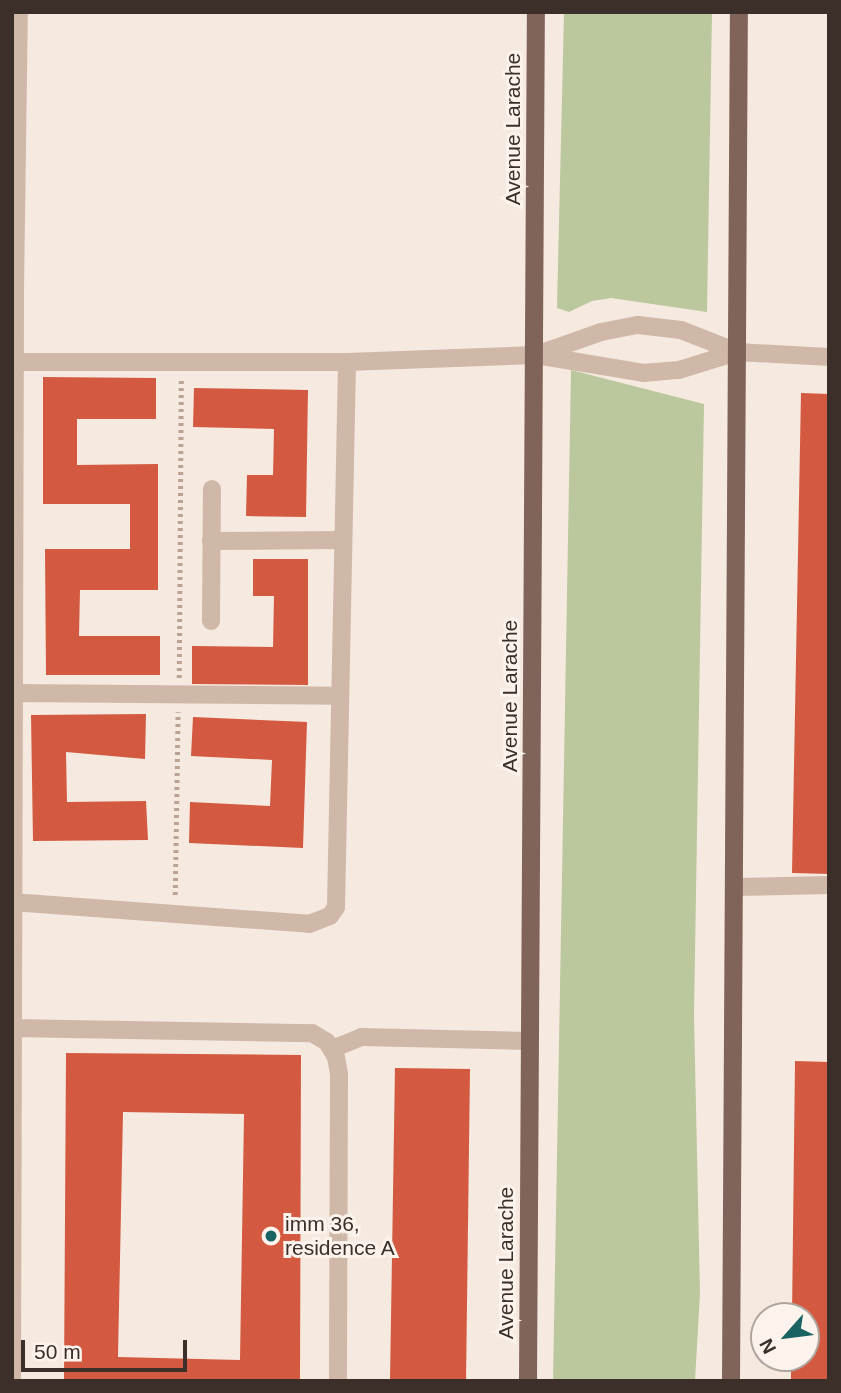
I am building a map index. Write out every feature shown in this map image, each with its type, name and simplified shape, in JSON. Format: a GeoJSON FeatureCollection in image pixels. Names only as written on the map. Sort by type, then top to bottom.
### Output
{"type":"FeatureCollection","features":[{"type":"Feature","properties":{"kind":"main road","name":"Avenue Larache"},"geometry":{"type":"LineString","coordinates":[[528,1381],[536,12]]}},
{"type":"Feature","properties":{"kind":"main road"},"geometry":{"type":"LineString","coordinates":[[731,1381],[739,12]]}},
{"type":"Feature","properties":{"kind":"street"},"geometry":{"type":"LineString","coordinates":[[12,1381],[13,638],[17,362],[15,36],[19,12]]}},
{"type":"Feature","properties":{"kind":"street"},"geometry":{"type":"LineString","coordinates":[[536,355],[601,332],[638,325],[681,330],[737,352],[829,357]]}},
{"type":"Feature","properties":{"kind":"street"},"geometry":{"type":"LineString","coordinates":[[17,362],[347,362],[536,355],[642,373],[679,370],[737,352]]}},
{"type":"Feature","properties":{"kind":"street"},"geometry":{"type":"LineString","coordinates":[[13,902],[309,924],[330,916],[336,907],[338,696],[347,362]]}},
{"type":"Feature","properties":{"kind":"street"},"geometry":{"type":"LineString","coordinates":[[211,621],[212,489]]}},
{"type":"Feature","properties":{"kind":"street"},"geometry":{"type":"LineString","coordinates":[[211,541],[342,540]]}},
{"type":"Feature","properties":{"kind":"street"},"geometry":{"type":"LineString","coordinates":[[13,693],[338,696]]}},
{"type":"Feature","properties":{"kind":"street"},"geometry":{"type":"LineString","coordinates":[[735,887],[829,885]]}},
{"type":"Feature","properties":{"kind":"street"},"geometry":{"type":"LineString","coordinates":[[13,1028],[312,1033],[332,1049],[339,1074],[338,1381]]}},
{"type":"Feature","properties":{"kind":"street"},"geometry":{"type":"LineString","coordinates":[[332,1049],[362,1037],[530,1041]]}},
{"type":"Feature","properties":{"kind":"path"},"geometry":{"type":"LineString","coordinates":[[175,914],[181,362]]}},
{"type":"Feature","properties":{"kind":"green space"},"geometry":{"type":"Polygon","coordinates":[[[564,12],[712,12],[707,312],[611,298],[592,301],[569,312],[557,308],[564,12]]]}},
{"type":"Feature","properties":{"kind":"green space"},"geometry":{"type":"Polygon","coordinates":[[[571,370],[704,404],[694,1015],[700,1293],[695,1381],[553,1381],[571,370]]]}},
{"type":"Feature","properties":{"kind":"building"},"geometry":{"type":"Polygon","coordinates":[[[43,377],[156,378],[156,419],[77,419],[77,465],[158,464],[158,590],[80,590],[79,636],[160,636],[160,675],[46,675],[45,549],[130,549],[130,504],[43,504],[43,377]]]}},
{"type":"Feature","properties":{"kind":"building"},"geometry":{"type":"Polygon","coordinates":[[[194,388],[308,390],[306,517],[246,516],[247,475],[273,475],[274,429],[193,427],[194,388]]]}},
{"type":"Feature","properties":{"kind":"building"},"geometry":{"type":"Polygon","coordinates":[[[801,393],[829,394],[829,874],[792,873],[801,393]]]}},
{"type":"Feature","properties":{"kind":"building"},"geometry":{"type":"Polygon","coordinates":[[[253,559],[308,559],[308,685],[192,684],[192,646],[273,647],[274,596],[253,596],[253,559]]]}},
{"type":"Feature","properties":{"kind":"building"},"geometry":{"type":"Polygon","coordinates":[[[146,714],[145,759],[66,752],[67,802],[146,801],[148,840],[33,841],[31,715],[146,714]]]}},
{"type":"Feature","properties":{"kind":"building"},"geometry":{"type":"Polygon","coordinates":[[[193,717],[307,722],[303,848],[189,843],[190,802],[270,806],[272,760],[191,756],[193,717]]]}},
{"type":"Feature","properties":{"kind":"building","name":"imm 36, residence A"},"geometry":{"type":"Polygon","coordinates":[[[66,1053],[301,1055],[300,1381],[64,1381],[66,1053]],[[123,1112],[118,1357],[240,1360],[244,1114],[123,1112]]]}},
{"type":"Feature","properties":{"kind":"building"},"geometry":{"type":"Polygon","coordinates":[[[795,1061],[829,1062],[829,1381],[791,1381],[791,1372],[820,1372],[820,1302],[792,1302],[795,1061]]]}},
{"type":"Feature","properties":{"kind":"building"},"geometry":{"type":"Polygon","coordinates":[[[395,1068],[470,1069],[466,1381],[390,1381],[395,1068]]]}},
{"type":"Feature","properties":{"kind":"place","name":"imm 36, residence A"},"geometry":{"type":"Point","coordinates":[271,1236]}}]}
